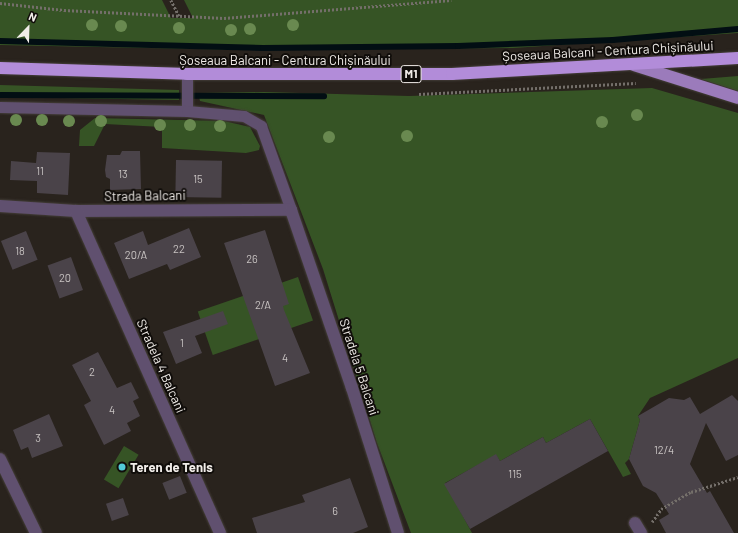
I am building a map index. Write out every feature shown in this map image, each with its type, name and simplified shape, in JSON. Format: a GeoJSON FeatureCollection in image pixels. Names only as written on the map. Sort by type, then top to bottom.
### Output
{"type":"FeatureCollection","features":[{"type":"Feature","properties":{"kind":"highway","name":"Șoseaua Balcani - Centura Chișinăului"},"geometry":{"type":"LineString","coordinates":[[0,68],[186,74],[452,74],[738,58]]}},
{"type":"Feature","properties":{"kind":"main road"},"geometry":{"type":"LineString","coordinates":[[634,65],[738,98]]}},
{"type":"Feature","properties":{"kind":"street","name":"Strada Balcani"},"geometry":{"type":"LineString","coordinates":[[0,206],[76,211],[291,210]]}},
{"type":"Feature","properties":{"kind":"street","name":"Stradela 5 Balcani"},"geometry":{"type":"LineString","coordinates":[[291,210],[352,388],[398,533]]}},
{"type":"Feature","properties":{"kind":"street","name":"Stradela 4 Balcani"},"geometry":{"type":"LineString","coordinates":[[76,211],[220,533]]}},
{"type":"Feature","properties":{"kind":"street"},"geometry":{"type":"LineString","coordinates":[[0,459],[36,533]]}},
{"type":"Feature","properties":{"kind":"lane"},"geometry":{"type":"LineString","coordinates":[[186,74],[187,106]]}},
{"type":"Feature","properties":{"kind":"lane"},"geometry":{"type":"LineString","coordinates":[[0,107],[187,106],[244,116],[261,126],[291,210]]}},
{"type":"Feature","properties":{"kind":"path"},"geometry":{"type":"LineString","coordinates":[[171,0],[179,16]]}},
{"type":"Feature","properties":{"kind":"path"},"geometry":{"type":"LineString","coordinates":[[0,3],[64,10],[224,18],[451,0]]}},
{"type":"Feature","properties":{"kind":"path"},"geometry":{"type":"LineString","coordinates":[[419,94],[643,83]]}},
{"type":"Feature","properties":{"kind":"path"},"geometry":{"type":"LineString","coordinates":[[655,527],[651,522],[661,509],[691,492],[738,477]]}},
{"type":"Feature","properties":{"kind":"green space"},"geometry":{"type":"Polygon","coordinates":[[[0,0],[162,0],[171,18],[193,18],[184,0],[738,0],[738,33],[513,48],[246,50],[0,45],[0,0]]]}},
{"type":"Feature","properties":{"kind":"green space"},"geometry":{"type":"Polygon","coordinates":[[[738,76],[738,91],[701,79],[738,76]]]}},
{"type":"Feature","properties":{"kind":"green space"},"geometry":{"type":"Polygon","coordinates":[[[0,85],[179,90],[179,100],[0,97],[0,85]]]}},
{"type":"Feature","properties":{"kind":"green space"},"geometry":{"type":"Polygon","coordinates":[[[652,88],[738,113],[738,358],[650,398],[638,416],[640,420],[629,459],[625,463],[631,474],[623,477],[590,419],[546,443],[543,437],[500,461],[496,455],[445,483],[472,533],[411,533],[377,443],[323,269],[264,115],[200,101],[198,93],[264,92],[409,96],[652,88]]]}},
{"type":"Feature","properties":{"kind":"green space"},"geometry":{"type":"Polygon","coordinates":[[[95,118],[224,121],[250,127],[260,146],[259,150],[246,153],[162,148],[162,127],[105,124],[94,146],[79,146],[80,130],[95,118]]]}},
{"type":"Feature","properties":{"kind":"green space"},"geometry":{"type":"Polygon","coordinates":[[[298,277],[313,320],[213,355],[198,312],[298,277]]]}},
{"type":"Feature","properties":{"kind":"green space","name":"Teren de Tenis"},"geometry":{"type":"Polygon","coordinates":[[[124,446],[139,455],[118,488],[104,479],[124,446]]]}},
{"type":"Feature","properties":{"kind":"building"},"geometry":{"type":"Polygon","coordinates":[[[122,151],[140,151],[141,189],[110,190],[110,179],[106,177],[105,170],[107,155],[120,155],[122,151]]]}},
{"type":"Feature","properties":{"kind":"building"},"geometry":{"type":"Polygon","coordinates":[[[37,152],[70,153],[68,195],[37,193],[37,181],[10,180],[11,161],[36,163],[37,152]]]}},
{"type":"Feature","properties":{"kind":"building"},"geometry":{"type":"Polygon","coordinates":[[[176,160],[222,161],[221,198],[175,197],[176,160]]]}},
{"type":"Feature","properties":{"kind":"building"},"geometry":{"type":"Polygon","coordinates":[[[189,228],[201,257],[170,270],[167,264],[129,279],[114,243],[143,231],[148,245],[189,228]]]}},
{"type":"Feature","properties":{"kind":"building"},"geometry":{"type":"Polygon","coordinates":[[[265,230],[289,304],[283,306],[284,310],[310,373],[275,386],[224,243],[265,230]]]}},
{"type":"Feature","properties":{"kind":"building"},"geometry":{"type":"Polygon","coordinates":[[[26,231],[38,260],[13,270],[1,241],[26,231]]]}},
{"type":"Feature","properties":{"kind":"building"},"geometry":{"type":"Polygon","coordinates":[[[71,257],[83,290],[59,298],[48,266],[71,257]]]}},
{"type":"Feature","properties":{"kind":"building"},"geometry":{"type":"Polygon","coordinates":[[[223,311],[228,324],[195,336],[202,353],[176,364],[163,332],[223,311]]]}},
{"type":"Feature","properties":{"kind":"building"},"geometry":{"type":"Polygon","coordinates":[[[98,352],[117,388],[131,382],[139,398],[133,401],[140,416],[127,423],[131,431],[104,445],[84,405],[91,401],[72,365],[98,352]]]}},
{"type":"Feature","properties":{"kind":"building"},"geometry":{"type":"Polygon","coordinates":[[[732,395],[738,401],[738,455],[726,461],[706,423],[690,464],[707,493],[710,491],[734,533],[666,533],[659,520],[669,514],[656,493],[643,486],[629,459],[640,420],[638,416],[669,398],[684,400],[690,397],[700,414],[732,395]]]}},
{"type":"Feature","properties":{"kind":"building"},"geometry":{"type":"Polygon","coordinates":[[[49,414],[63,446],[32,458],[28,447],[21,450],[13,430],[49,414]]]}},
{"type":"Feature","properties":{"kind":"building"},"geometry":{"type":"Polygon","coordinates":[[[590,419],[608,451],[470,529],[444,484],[496,454],[500,461],[543,437],[546,443],[590,419]]]}},
{"type":"Feature","properties":{"kind":"building"},"geometry":{"type":"Polygon","coordinates":[[[180,476],[187,493],[169,500],[162,483],[180,476]]]}},
{"type":"Feature","properties":{"kind":"building"},"geometry":{"type":"Polygon","coordinates":[[[350,478],[368,527],[353,533],[257,533],[252,518],[305,502],[302,495],[350,478]]]}},
{"type":"Feature","properties":{"kind":"building"},"geometry":{"type":"Polygon","coordinates":[[[123,498],[129,515],[112,521],[106,504],[123,498]]]}},
{"type":"Feature","properties":{"kind":"waterway"},"geometry":{"type":"LineString","coordinates":[[0,41],[263,48],[458,46],[613,40],[738,29]]}},
{"type":"Feature","properties":{"kind":"waterway"},"geometry":{"type":"LineString","coordinates":[[0,95],[324,96]]}},
{"type":"Feature","properties":{"kind":"place","name":"Teren de Tenis"},"geometry":{"type":"Point","coordinates":[122,467]}}]}
